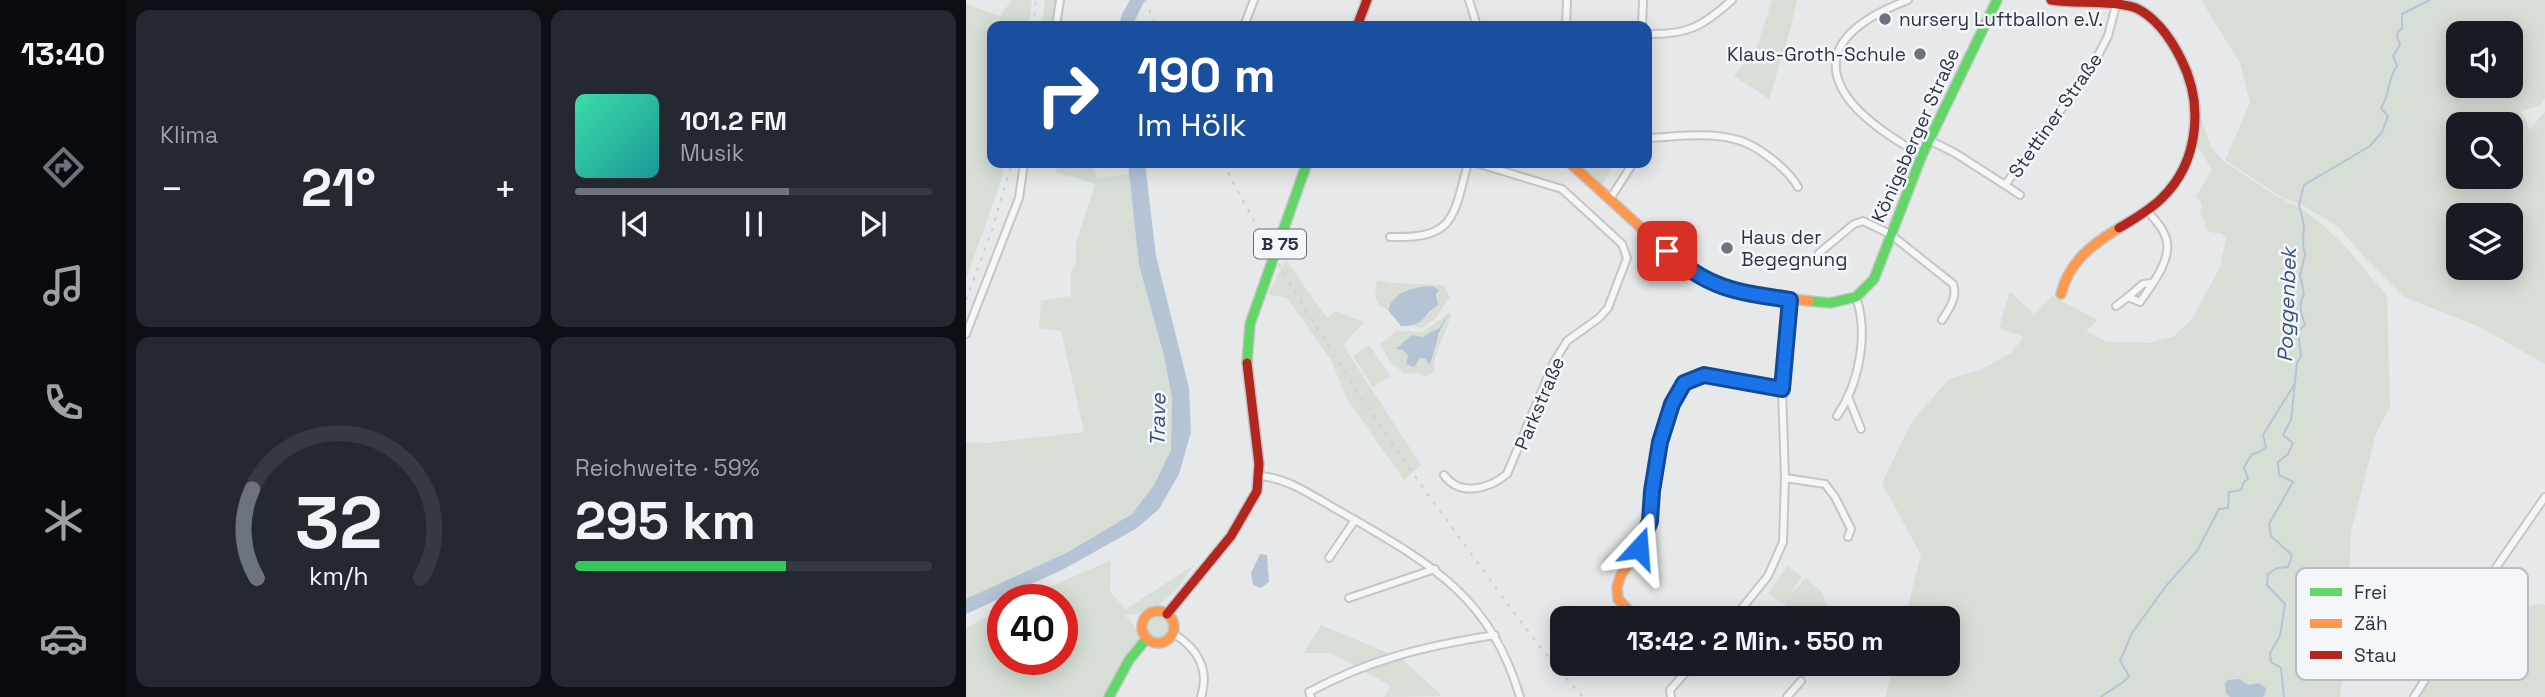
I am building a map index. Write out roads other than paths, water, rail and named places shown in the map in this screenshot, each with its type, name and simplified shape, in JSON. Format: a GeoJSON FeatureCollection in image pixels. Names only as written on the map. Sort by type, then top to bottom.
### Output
{"type":"FeatureCollection","features":[{"type":"Feature","properties":{"kind":"street"},"geometry":{"type":"LineString","coordinates":[[1057,21],[1060,0]]}},
{"type":"Feature","properties":{"kind":"street"},"geometry":{"type":"LineString","coordinates":[[1246,21],[1254,0]]}},
{"type":"Feature","properties":{"kind":"street"},"geometry":{"type":"LineString","coordinates":[[1359,21],[1367,0]]}},
{"type":"Feature","properties":{"kind":"street"},"geometry":{"type":"LineString","coordinates":[[1469,0],[1475,21]]}},
{"type":"Feature","properties":{"kind":"street"},"geometry":{"type":"LineString","coordinates":[[1566,21],[1567,0]]}},
{"type":"Feature","properties":{"kind":"street"},"geometry":{"type":"LineString","coordinates":[[1642,21],[1643,0]]}},
{"type":"Feature","properties":{"kind":"street"},"geometry":{"type":"LineString","coordinates":[[1652,34],[1687,32],[1702,25],[1732,0]]}},
{"type":"Feature","properties":{"kind":"street"},"geometry":{"type":"LineString","coordinates":[[1908,0],[1879,11],[1845,36],[1835,62],[1839,80],[1854,106],[1901,144],[1922,155]]}},
{"type":"Feature","properties":{"kind":"street","name":"Königsberger Straße"},"geometry":{"type":"LineString","coordinates":[[1856,297],[1874,279],[1922,155],[1997,0]]}},
{"type":"Feature","properties":{"kind":"street"},"geometry":{"type":"LineString","coordinates":[[2051,0],[2068,4],[2135,7],[2158,26],[2179,51],[2197,105],[2196,125],[2188,160],[2176,180],[2147,211],[2083,253],[2065,274],[2061,294]]}},
{"type":"Feature","properties":{"kind":"street","name":"Stettiner Straße"},"geometry":{"type":"LineString","coordinates":[[2005,185],[2090,71],[2108,36],[2116,5]]}},
{"type":"Feature","properties":{"kind":"street"},"geometry":{"type":"LineString","coordinates":[[1652,138],[1705,136],[1736,139],[1787,170],[1798,187]]}},
{"type":"Feature","properties":{"kind":"street","name":"Stettiner Straße"},"geometry":{"type":"LineString","coordinates":[[1929,140],[1962,157],[2020,195]]}},
{"type":"Feature","properties":{"kind":"street"},"geometry":{"type":"LineString","coordinates":[[966,334],[1019,198],[1023,168]]}},
{"type":"Feature","properties":{"kind":"street","name":"B 75"},"geometry":{"type":"LineString","coordinates":[[1167,614],[1231,536],[1257,491],[1260,476],[1247,359],[1250,324],[1305,168]]}},
{"type":"Feature","properties":{"kind":"street"},"geometry":{"type":"LineString","coordinates":[[1390,237],[1417,237],[1434,233],[1446,224],[1457,203],[1467,168]]}},
{"type":"Feature","properties":{"kind":"street","name":"Parkstraße"},"geometry":{"type":"LineString","coordinates":[[1444,475],[1449,482],[1465,489],[1477,490],[1507,474],[1553,362],[1567,341],[1599,318],[1608,308],[1627,258],[1622,244],[1562,190],[1492,168]]}},
{"type":"Feature","properties":{"kind":"street"},"geometry":{"type":"LineString","coordinates":[[1576,168],[1684,267],[1706,280],[1732,291],[1790,300],[1830,303],[1856,297],[1861,326],[1859,359],[1849,399],[1837,416]]}},
{"type":"Feature","properties":{"kind":"street"},"geometry":{"type":"LineString","coordinates":[[1610,199],[1630,168]]}},
{"type":"Feature","properties":{"kind":"street"},"geometry":{"type":"LineString","coordinates":[[2128,297],[2140,302],[2165,261],[2166,238],[2147,211]]}},
{"type":"Feature","properties":{"kind":"street"},"geometry":{"type":"LineString","coordinates":[[1819,253],[1854,224],[1863,221],[1890,234],[1953,284],[1953,301],[1942,320]]}},
{"type":"Feature","properties":{"kind":"street"},"geometry":{"type":"LineString","coordinates":[[2116,306],[2143,284],[2152,283]]}},
{"type":"Feature","properties":{"kind":"street"},"geometry":{"type":"LineString","coordinates":[[1744,606],[1768,576],[1783,542],[1785,478],[1782,389],[1790,300]]}},
{"type":"Feature","properties":{"kind":"street"},"geometry":{"type":"LineString","coordinates":[[1625,606],[1618,599],[1617,587],[1621,575],[1639,548],[1650,521],[1660,442],[1672,404],[1684,383],[1704,375],[1782,389]]}},
{"type":"Feature","properties":{"kind":"street"},"geometry":{"type":"LineString","coordinates":[[1849,399],[1861,429]]}},
{"type":"Feature","properties":{"kind":"street"},"geometry":{"type":"LineString","coordinates":[[1260,476],[1295,486],[1435,569],[1471,603],[1495,635],[1509,664],[1520,697]]}},
{"type":"Feature","properties":{"kind":"street"},"geometry":{"type":"LineString","coordinates":[[1785,478],[1825,484],[1851,528],[1848,537]]}},
{"type":"Feature","properties":{"kind":"street"},"geometry":{"type":"LineString","coordinates":[[2496,568],[2545,497]]}},
{"type":"Feature","properties":{"kind":"street"},"geometry":{"type":"LineString","coordinates":[[1329,558],[1355,520]]}},
{"type":"Feature","properties":{"kind":"street"},"geometry":{"type":"LineString","coordinates":[[1349,598],[1435,569]]}},
{"type":"Feature","properties":{"kind":"street"},"geometry":{"type":"LineString","coordinates":[[1154,612],[1167,614],[1173,622],[1172,633],[1168,639],[1161,642],[1147,638],[1143,629],[1146,617],[1154,612]]}},
{"type":"Feature","properties":{"kind":"street"},"geometry":{"type":"LineString","coordinates":[[1172,633],[1190,644],[1199,658],[1204,677],[1201,697]]}},
{"type":"Feature","properties":{"kind":"street"},"geometry":{"type":"LineString","coordinates":[[1311,697],[1309,692],[1374,662],[1434,646],[1495,635]]}},
{"type":"Feature","properties":{"kind":"street"},"geometry":{"type":"LineString","coordinates":[[1109,697],[1124,669],[1147,638]]}},
{"type":"Feature","properties":{"kind":"street"},"geometry":{"type":"LineString","coordinates":[[1671,697],[1670,690],[1681,676]]}},
{"type":"Feature","properties":{"kind":"street"},"geometry":{"type":"LineString","coordinates":[[2414,697],[2425,680]]}},
{"type":"Feature","properties":{"kind":"street"},"geometry":{"type":"LineString","coordinates":[[1787,697],[1801,681]]}},
{"type":"Feature","properties":{"kind":"water"},"geometry":{"type":"Polygon","coordinates":[[[1130,0],[1145,0],[1134,21],[1120,21],[1130,0]]]}},
{"type":"Feature","properties":{"kind":"water"},"geometry":{"type":"Polygon","coordinates":[[[1129,168],[1146,168],[1156,256],[1189,388],[1191,432],[1179,474],[1159,509],[1137,528],[1031,584],[999,584],[1068,552],[1132,514],[1154,485],[1171,450],[1172,398],[1164,356],[1139,265],[1129,168]]]}},
{"type":"Feature","properties":{"kind":"water"},"geometry":{"type":"Polygon","coordinates":[[[1432,286],[1439,290],[1436,295],[1438,305],[1415,325],[1401,326],[1388,310],[1395,298],[1412,289],[1432,286]]]}},
{"type":"Feature","properties":{"kind":"water"},"geometry":{"type":"Polygon","coordinates":[[[1449,313],[1439,333],[1431,362],[1429,364],[1420,358],[1414,367],[1406,364],[1408,355],[1403,350],[1396,349],[1412,335],[1422,337],[1439,328],[1449,313]]]}},
{"type":"Feature","properties":{"kind":"water"},"geometry":{"type":"Polygon","coordinates":[[[1260,554],[1267,555],[1269,582],[1261,588],[1253,585],[1251,573],[1260,554]]]}},
{"type":"Feature","properties":{"kind":"water"},"geometry":{"type":"Polygon","coordinates":[[[987,589],[987,604],[966,614],[966,599],[987,589]]]}},
{"type":"Feature","properties":{"kind":"water"},"geometry":{"type":"Polygon","coordinates":[[[2240,679],[2248,685],[2259,683],[2266,688],[2265,695],[2230,697],[2226,694],[2225,683],[2228,680],[2240,679]]]}},
{"type":"Feature","properties":{"kind":"waterway","name":"Poggenbek"},"geometry":{"type":"LineString","coordinates":[[2284,697],[2281,668],[2271,662],[2270,653],[2280,636],[2285,604],[2267,585],[2268,574],[2277,568],[2288,567],[2292,555],[2271,536],[2269,524],[2293,482],[2279,475],[2278,462],[2288,454],[2293,443],[2283,435],[2291,420],[2297,363],[2301,356],[2298,331],[2305,325],[2301,310],[2304,294],[2300,275],[2305,255],[2304,225],[2299,205],[2304,185],[2370,146],[2382,132],[2388,116],[2381,108],[2397,66],[2393,56],[2400,45],[2397,37],[2398,31],[2402,29],[2402,14],[2430,0]]}},
{"type":"Feature","properties":{"kind":"waterway"},"geometry":{"type":"LineString","coordinates":[[2101,697],[2129,676],[2120,661],[2132,633],[2166,586],[2197,551],[2219,509],[2228,508],[2229,492],[2241,490],[2248,479],[2244,467],[2252,454],[2266,447],[2263,435],[2294,385]]}},
{"type":"Feature","properties":{"kind":"railway"},"geometry":{"type":"LineString","coordinates":[[1034,21],[1036,0]]}},
{"type":"Feature","properties":{"kind":"railway"},"geometry":{"type":"LineString","coordinates":[[1145,0],[1154,21]]}},
{"type":"Feature","properties":{"kind":"railway"},"geometry":{"type":"LineString","coordinates":[[966,300],[993,227],[1011,168]]}},
{"type":"Feature","properties":{"kind":"railway"},"geometry":{"type":"LineString","coordinates":[[1226,168],[1305,309],[1365,403],[1506,601],[1583,697]]}},
{"type":"Feature","properties":{"kind":"place","name":"nursery Luftballon e.V."},"geometry":{"type":"Point","coordinates":[1885,19]}},
{"type":"Feature","properties":{"kind":"place","name":"Klaus-Groth-Schule"},"geometry":{"type":"Point","coordinates":[1920,54]}},
{"type":"Feature","properties":{"kind":"place","name":"Haus der Begegnung"},"geometry":{"type":"Point","coordinates":[1727,248]}},
{"type":"Feature","properties":{"kind":"water label","name":"Trave"},"geometry":{"type":"Point","coordinates":[1158,420]}}]}
